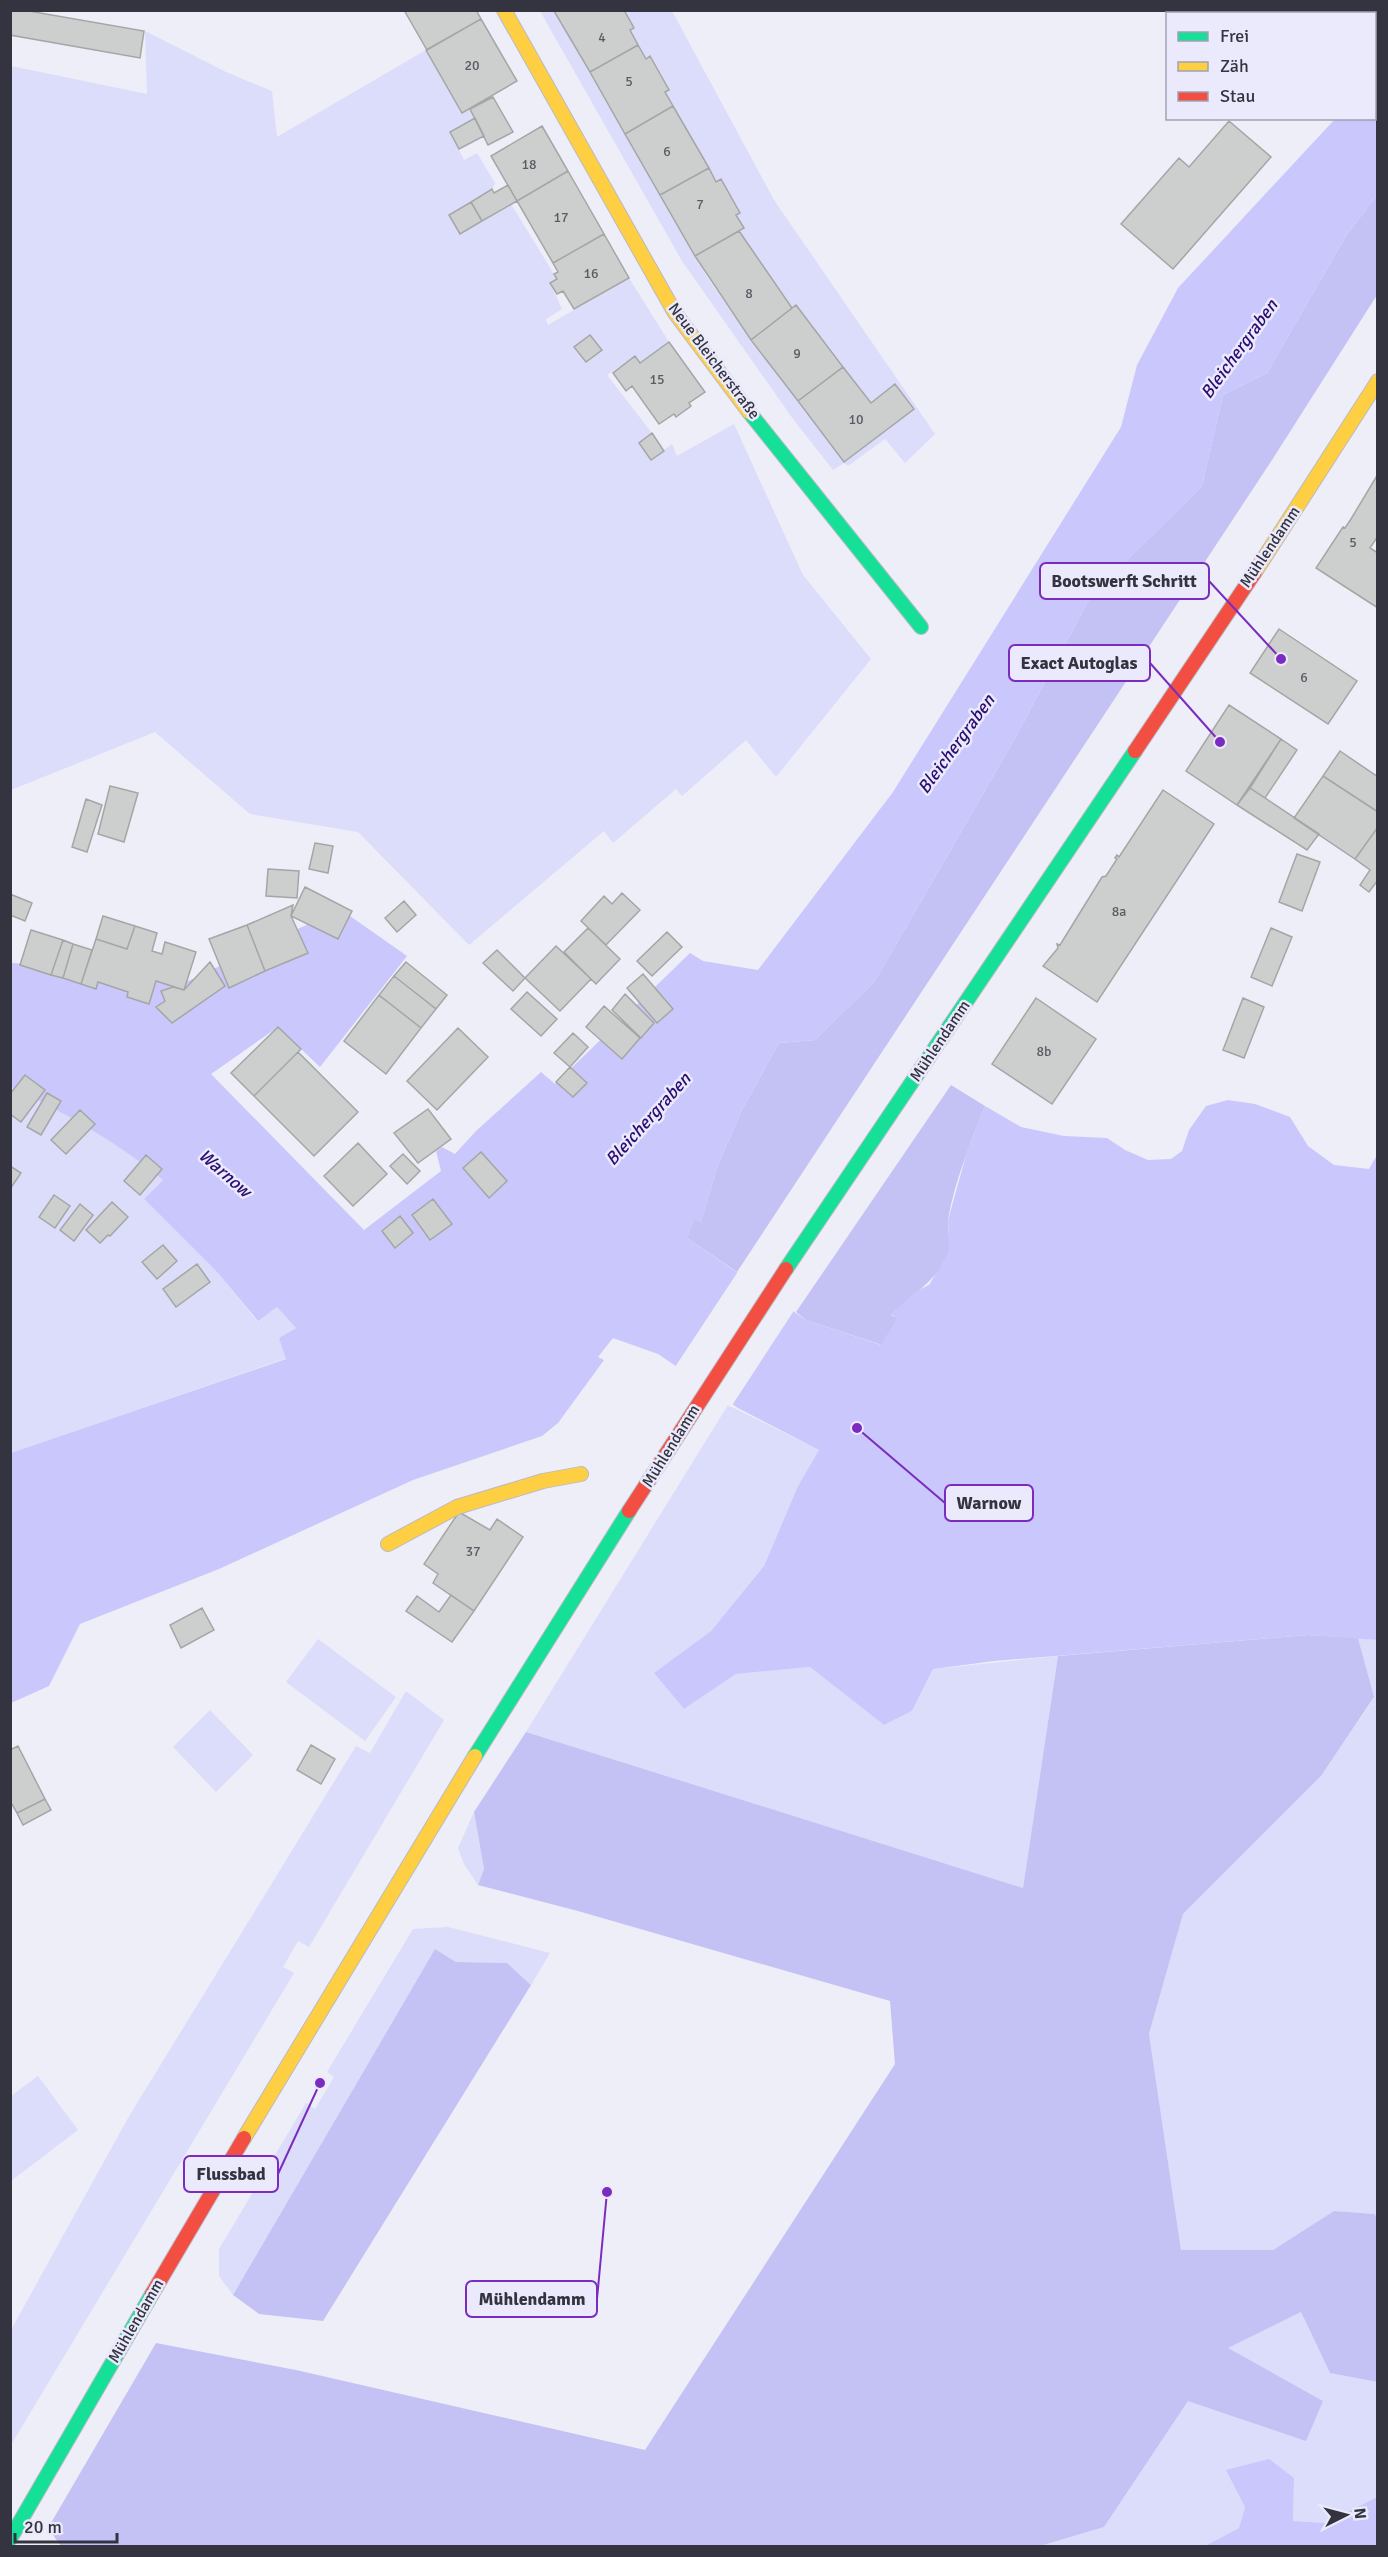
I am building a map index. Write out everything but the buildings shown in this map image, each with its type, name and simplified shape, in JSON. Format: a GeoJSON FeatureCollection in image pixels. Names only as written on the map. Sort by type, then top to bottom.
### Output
{"type":"FeatureCollection","features":[{"type":"Feature","properties":{"kind":"main road","name":"Neue Bleicherstraße"},"geometry":{"type":"LineString","coordinates":[[504,10],[675,313],[731,389],[921,627]]}},
{"type":"Feature","properties":{"kind":"main road","name":"Mühlendamm"},"geometry":{"type":"LineString","coordinates":[[10,2539],[153,2291],[430,1826],[702,1397],[1317,476],[1377,381]]}},
{"type":"Feature","properties":{"kind":"main road"},"geometry":{"type":"LineString","coordinates":[[388,1544],[456,1507],[543,1481],[581,1474]]}},
{"type":"Feature","properties":{"kind":"shaded area"},"geometry":{"type":"Polygon","coordinates":[[[540,11],[554,11],[707,277],[751,340],[845,462],[914,409],[895,384],[871,403],[796,305],[792,308],[739,231],[743,228],[736,215],[740,212],[721,180],[716,182],[665,92],[669,89],[651,57],[646,59],[630,30],[634,27],[624,11],[672,11],[774,200],[935,434],[905,463],[885,439],[848,466],[844,463],[833,470],[793,419],[682,261],[540,11]]]}},
{"type":"Feature","properties":{"kind":"shaded area"},"geometry":{"type":"Polygon","coordinates":[[[145,31],[226,72],[272,91],[277,137],[426,50],[462,112],[470,109],[475,118],[450,132],[464,160],[477,153],[495,183],[492,189],[449,215],[460,234],[511,204],[557,279],[550,283],[562,309],[546,319],[548,325],[629,278],[669,342],[640,363],[635,357],[607,375],[652,433],[651,460],[672,444],[677,456],[734,424],[803,575],[871,659],[776,777],[746,740],[682,796],[676,789],[613,843],[604,831],[469,945],[358,832],[250,814],[155,732],[11,790],[11,66],[147,94],[145,31]]]}},
{"type":"Feature","properties":{"kind":"shaded area"},"geometry":{"type":"Polygon","coordinates":[[[1377,195],[1377,295],[1272,460],[737,1272],[687,1238],[694,1219],[701,1222],[718,1165],[742,1110],[779,1043],[815,1040],[875,981],[1013,742],[1091,596],[1202,486],[1223,395],[1267,373],[1346,236],[1377,195]]]}},
{"type":"Feature","properties":{"kind":"shaded area"},"geometry":{"type":"Polygon","coordinates":[[[951,1085],[985,1106],[964,1161],[951,1204],[948,1219],[949,1251],[946,1260],[924,1286],[891,1315],[898,1318],[882,1345],[806,1320],[796,1312],[951,1085]]]}},
{"type":"Feature","properties":{"kind":"shaded area"},"geometry":{"type":"Polygon","coordinates":[[[10,1086],[90,1128],[163,1180],[144,1199],[218,1273],[257,1321],[277,1307],[296,1328],[279,1338],[287,1358],[11,1453],[10,1086]]]}},
{"type":"Feature","properties":{"kind":"shaded area"},"geometry":{"type":"Polygon","coordinates":[[[728,1405],[819,1450],[798,1486],[764,1566],[711,1631],[654,1673],[684,1709],[736,1674],[810,1667],[884,1725],[912,1711],[933,1669],[1058,1656],[1023,1888],[526,1732],[728,1405]]]}},
{"type":"Feature","properties":{"kind":"shaded area"},"geometry":{"type":"Polygon","coordinates":[[[1308,1635],[1358,1638],[1374,1697],[1321,1776],[1183,1914],[1149,2034],[1181,2250],[1273,2250],[1334,2211],[1375,2214],[1378,2224],[1377,2382],[1330,2373],[1301,2312],[1228,2348],[1323,2401],[1306,2441],[1188,2401],[1104,2527],[1040,2546],[61,2546],[48,2528],[156,2343],[296,2370],[645,2450],[895,2064],[890,2001],[578,1911],[478,1885],[484,1869],[474,1812],[526,1732],[1023,1888],[1058,1656],[1308,1635]]]}},
{"type":"Feature","properties":{"kind":"shaded area"},"geometry":{"type":"Polygon","coordinates":[[[1358,1638],[1377,1640],[1377,2224],[1375,2214],[1334,2211],[1273,2250],[1181,2250],[1149,2034],[1183,1914],[1321,1776],[1374,1698],[1358,1638]]]}},
{"type":"Feature","properties":{"kind":"shaded area"},"geometry":{"type":"Polygon","coordinates":[[[318,1639],[396,1697],[365,1741],[286,1682],[318,1639]]]}},
{"type":"Feature","properties":{"kind":"shaded area"},"geometry":{"type":"Polygon","coordinates":[[[406,1691],[444,1720],[309,1947],[298,1941],[283,1967],[294,1973],[11,2445],[11,2330],[128,2118],[356,1746],[370,1753],[406,1691]]]}},
{"type":"Feature","properties":{"kind":"shaded area"},"geometry":{"type":"Polygon","coordinates":[[[210,1710],[253,1755],[216,1792],[173,1747],[210,1710]]]}},
{"type":"Feature","properties":{"kind":"shaded area"},"geometry":{"type":"Polygon","coordinates":[[[474,1812],[484,1870],[478,1885],[464,1864],[458,1848],[474,1812]]]}},
{"type":"Feature","properties":{"kind":"shaded area"},"geometry":{"type":"Polygon","coordinates":[[[448,1927],[550,1953],[531,1985],[507,1963],[456,1962],[435,1949],[233,2295],[219,2276],[219,2249],[306,2103],[315,2109],[334,2077],[327,2072],[413,1929],[448,1927]]]}},
{"type":"Feature","properties":{"kind":"shaded area"},"geometry":{"type":"Polygon","coordinates":[[[435,1949],[456,1962],[507,1963],[531,1985],[323,2321],[259,2314],[233,2295],[435,1949]]]}},
{"type":"Feature","properties":{"kind":"shaded area"},"geometry":{"type":"Polygon","coordinates":[[[38,2076],[78,2130],[11,2181],[11,2096],[38,2076]]]}},
{"type":"Feature","properties":{"kind":"shaded area"},"geometry":{"type":"Polygon","coordinates":[[[1301,2312],[1330,2373],[1377,2382],[1377,2497],[1326,2523],[1293,2521],[1294,2479],[1227,2470],[1245,2507],[1239,2528],[1205,2546],[1040,2546],[1104,2527],[1188,2401],[1323,2401],[1227,2348],[1301,2312]]]}},
{"type":"Feature","properties":{"kind":"water","name":"Bleichergraben"},"geometry":{"type":"Polygon","coordinates":[[[1377,72],[1377,195],[1346,236],[1267,373],[1223,395],[1202,486],[1091,596],[1013,742],[875,981],[815,1040],[779,1043],[742,1110],[718,1165],[701,1223],[694,1220],[687,1238],[806,1320],[881,1345],[897,1318],[891,1314],[915,1292],[929,1285],[949,1252],[948,1220],[967,1152],[985,1106],[1021,1127],[1064,1136],[1107,1138],[1125,1150],[1148,1160],[1171,1159],[1182,1151],[1189,1130],[1206,1106],[1228,1100],[1255,1104],[1290,1117],[1308,1146],[1334,1165],[1369,1169],[1377,1155],[1377,1640],[1308,1635],[994,1661],[933,1669],[912,1711],[884,1725],[810,1667],[736,1674],[684,1709],[654,1673],[711,1631],[764,1566],[798,1486],[819,1450],[738,1408],[658,1354],[613,1338],[598,1357],[604,1360],[558,1423],[542,1436],[413,1480],[219,1569],[80,1624],[49,1686],[11,1703],[11,1453],[286,1359],[279,1338],[296,1328],[277,1307],[258,1321],[218,1273],[144,1199],[163,1180],[90,1129],[11,1087],[11,963],[51,965],[186,982],[340,909],[407,956],[320,1067],[278,1027],[211,1074],[364,1230],[441,1171],[436,1151],[442,1147],[455,1154],[476,1131],[541,1072],[555,1084],[690,953],[703,961],[758,970],[893,792],[1121,427],[1137,365],[1178,288],[1334,120],[1376,120],[1377,72]]]}},
{"type":"Feature","properties":{"kind":"water"},"geometry":{"type":"Polygon","coordinates":[[[1269,2459],[1294,2478],[1293,2521],[1326,2523],[1377,2497],[1377,2546],[1205,2546],[1239,2528],[1245,2507],[1226,2470],[1269,2459]]]}},
{"type":"Feature","properties":{"kind":"pier"},"geometry":{"type":"Polygon","coordinates":[[[739,1270],[795,1309],[731,1407],[673,1370],[739,1270]]]}},
{"type":"Feature","properties":{"kind":"traffic: fast"},"geometry":{"type":"LineString","coordinates":[[749,412],[921,627]]}},
{"type":"Feature","properties":{"kind":"traffic: fast"},"geometry":{"type":"LineString","coordinates":[[786,1269],[1135,751]]}},
{"type":"Feature","properties":{"kind":"traffic: fast"},"geometry":{"type":"LineString","coordinates":[[475,1756],[629,1511]]}},
{"type":"Feature","properties":{"kind":"traffic: fast"},"geometry":{"type":"LineString","coordinates":[[10,2539],[152,2294]]}},
{"type":"Feature","properties":{"kind":"traffic: slow"},"geometry":{"type":"LineString","coordinates":[[504,10],[675,313],[749,412]]}},
{"type":"Feature","properties":{"kind":"traffic: slow"},"geometry":{"type":"LineString","coordinates":[[1255,572],[1378,381]]}},
{"type":"Feature","properties":{"kind":"traffic: slow"},"geometry":{"type":"LineString","coordinates":[[388,1544],[457,1507],[543,1481],[581,1474]]}},
{"type":"Feature","properties":{"kind":"traffic: slow"},"geometry":{"type":"LineString","coordinates":[[244,2138],[475,1756]]}},
{"type":"Feature","properties":{"kind":"traffic: jam"},"geometry":{"type":"LineString","coordinates":[[1135,751],[1255,572]]}},
{"type":"Feature","properties":{"kind":"traffic: jam"},"geometry":{"type":"LineString","coordinates":[[629,1511],[786,1269]]}},
{"type":"Feature","properties":{"kind":"traffic: jam"},"geometry":{"type":"LineString","coordinates":[[152,2294],[244,2138]]}},
{"type":"Feature","properties":{"kind":"place","name":"Bootswerft Schritt"},"geometry":{"type":"Point","coordinates":[1281,659]}},
{"type":"Feature","properties":{"kind":"place","name":"Exact Autoglas"},"geometry":{"type":"Point","coordinates":[1220,742]}},
{"type":"Feature","properties":{"kind":"place","name":"Warnow"},"geometry":{"type":"Point","coordinates":[857,1428]}},
{"type":"Feature","properties":{"kind":"place","name":"Flussbad"},"geometry":{"type":"Point","coordinates":[320,2083]}},
{"type":"Feature","properties":{"kind":"place","name":"Mühlendamm"},"geometry":{"type":"Point","coordinates":[607,2192]}}]}
